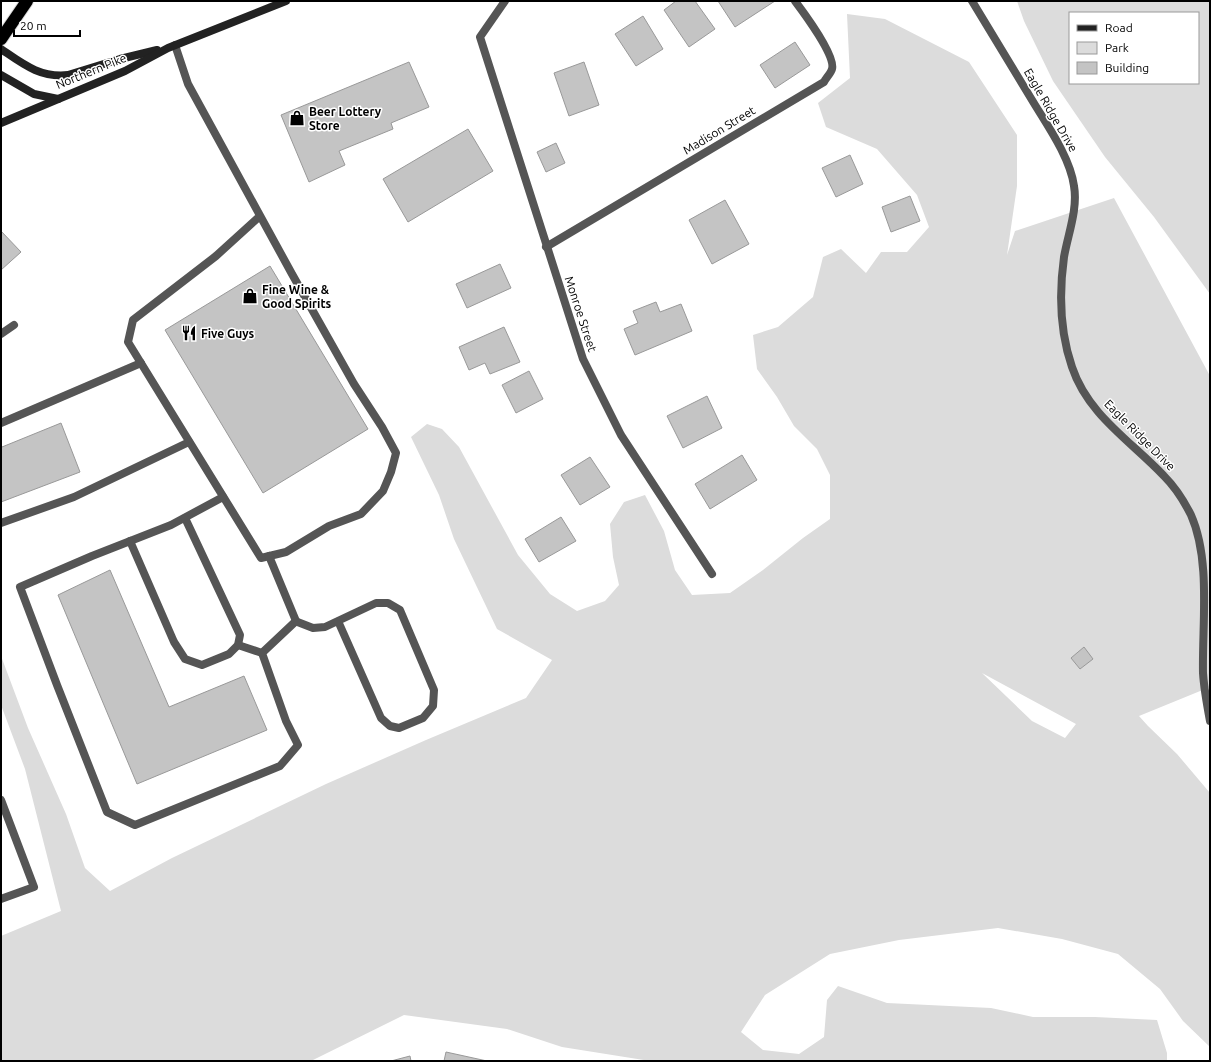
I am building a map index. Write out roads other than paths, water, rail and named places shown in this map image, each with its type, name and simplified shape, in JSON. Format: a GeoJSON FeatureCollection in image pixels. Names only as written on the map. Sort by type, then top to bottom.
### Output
{"type":"FeatureCollection","features":[{"type":"Feature","properties":{"kind":"highway"},"geometry":{"type":"LineString","coordinates":[[1,39],[27,1]]}},
{"type":"Feature","properties":{"kind":"main road","name":"Northern Pike"},"geometry":{"type":"LineString","coordinates":[[1,49],[41,73],[59,76],[68,75],[120,59],[171,46],[286,1]]}},
{"type":"Feature","properties":{"kind":"main road","name":"Northern Pike"},"geometry":{"type":"LineString","coordinates":[[1,75],[22,89],[34,94],[59,99],[125,71],[171,46]]}},
{"type":"Feature","properties":{"kind":"main road"},"geometry":{"type":"LineString","coordinates":[[1,123],[59,99]]}},
{"type":"Feature","properties":{"kind":"street","name":"Monroe Street"},"geometry":{"type":"LineString","coordinates":[[505,1],[480,37],[583,359],[621,435],[712,574]]}},
{"type":"Feature","properties":{"kind":"street","name":"Madison Street"},"geometry":{"type":"LineString","coordinates":[[546,247],[824,82],[832,69],[832,60],[823,42],[796,1]]}},
{"type":"Feature","properties":{"kind":"street","name":"Eagle Ridge Drive"},"geometry":{"type":"LineString","coordinates":[[972,1],[1053,134],[1066,158],[1074,186],[1073,214],[1064,256],[1061,285],[1061,305],[1065,338],[1072,368],[1085,396],[1100,416],[1165,477],[1180,495],[1192,517],[1200,541],[1204,571],[1204,673],[1206,700],[1210,721]]}},
{"type":"Feature","properties":{"kind":"street"},"geometry":{"type":"LineString","coordinates":[[171,46],[188,84],[260,216],[354,384],[382,427],[396,453],[392,472],[383,491],[361,514],[329,526],[286,552],[261,558],[128,342],[133,320],[216,256],[260,216]]}},
{"type":"Feature","properties":{"kind":"street"},"geometry":{"type":"LineString","coordinates":[[1,334],[14,325]]}},
{"type":"Feature","properties":{"kind":"street"},"geometry":{"type":"LineString","coordinates":[[1,423],[141,363]]}},
{"type":"Feature","properties":{"kind":"street"},"geometry":{"type":"LineString","coordinates":[[1,523],[74,497],[189,442]]}},
{"type":"Feature","properties":{"kind":"street"},"geometry":{"type":"LineString","coordinates":[[223,497],[171,525],[20,587],[57,685],[108,812],[134,825],[280,766],[298,745],[286,721],[262,653]]}},
{"type":"Feature","properties":{"kind":"street"},"geometry":{"type":"LineString","coordinates":[[130,541],[174,642],[186,659],[202,665],[229,654],[238,645],[240,635],[185,518]]}},
{"type":"Feature","properties":{"kind":"street"},"geometry":{"type":"LineString","coordinates":[[269,556],[296,621],[313,628],[325,626],[376,603],[388,603],[400,610],[434,690],[432,706],[423,718],[399,728],[390,726],[381,718],[338,621]]}},
{"type":"Feature","properties":{"kind":"street"},"geometry":{"type":"LineString","coordinates":[[262,653],[296,621]]}},
{"type":"Feature","properties":{"kind":"street"},"geometry":{"type":"LineString","coordinates":[[238,645],[262,653]]}},
{"type":"Feature","properties":{"kind":"street"},"geometry":{"type":"LineString","coordinates":[[1,800],[4,817],[34,887],[1,899]]}},
{"type":"Feature","properties":{"kind":"place","name":"Beer Lottery Store"},"geometry":{"type":"Point","coordinates":[297,118]}},
{"type":"Feature","properties":{"kind":"place","name":"Fine Wine & Good Spirits"},"geometry":{"type":"Point","coordinates":[250,296]}},
{"type":"Feature","properties":{"kind":"place","name":"Five Guys"},"geometry":{"type":"Point","coordinates":[189,333]}}]}
